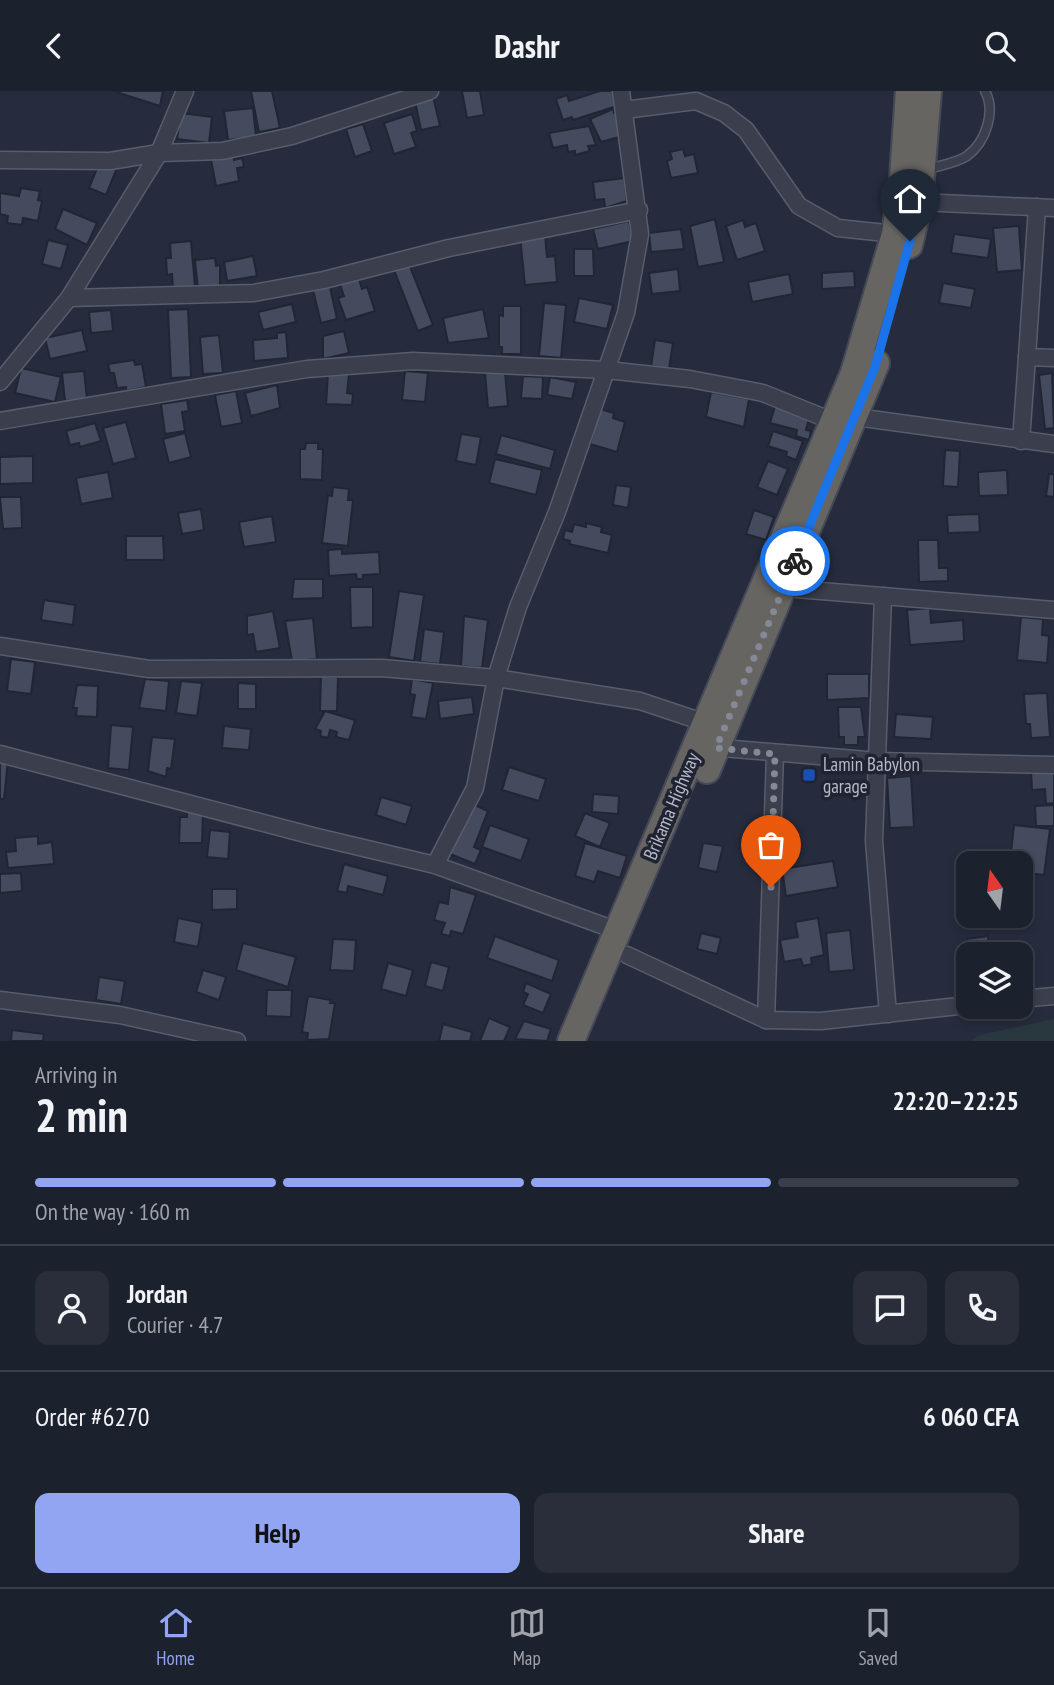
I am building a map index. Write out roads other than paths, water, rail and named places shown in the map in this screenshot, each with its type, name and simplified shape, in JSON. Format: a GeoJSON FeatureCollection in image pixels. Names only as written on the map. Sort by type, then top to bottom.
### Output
{"type":"FeatureCollection","features":[{"type":"Feature","properties":{"kind":"highway","name":"Brikama Highway"},"geometry":{"type":"LineString","coordinates":[[706,739],[784,588],[844,419],[854,373],[895,234],[903,178],[908,91]]}},
{"type":"Feature","properties":{"kind":"highway","name":"Brikama Highway"},"geometry":{"type":"LineString","coordinates":[[571,1041],[622,943],[684,800],[706,739],[844,419],[886,331],[919,202],[928,91]]}},
{"type":"Feature","properties":{"kind":"highway","name":"Brikama Highway"},"geometry":{"type":"LineString","coordinates":[[590,1041],[622,943]]}},
{"type":"Feature","properties":{"kind":"street"},"geometry":{"type":"LineString","coordinates":[[0,382],[69,298],[159,153],[185,91]]}},
{"type":"Feature","properties":{"kind":"street"},"geometry":{"type":"LineString","coordinates":[[0,160],[110,161],[159,153],[222,151],[292,136],[430,91]]}},
{"type":"Feature","properties":{"kind":"street"},"geometry":{"type":"LineString","coordinates":[[435,865],[474,788],[496,678],[518,607],[557,512],[626,313],[640,234],[639,210],[621,91]]}},
{"type":"Feature","properties":{"kind":"street"},"geometry":{"type":"LineString","coordinates":[[624,110],[696,101],[724,113],[746,130],[799,206],[838,228],[895,234]]}},
{"type":"Feature","properties":{"kind":"street"},"geometry":{"type":"LineString","coordinates":[[919,202],[1054,208]]}},
{"type":"Feature","properties":{"kind":"street"},"geometry":{"type":"LineString","coordinates":[[1021,442],[1037,207]]}},
{"type":"Feature","properties":{"kind":"street"},"geometry":{"type":"LineString","coordinates":[[69,298],[254,293],[449,248],[639,210]]}},
{"type":"Feature","properties":{"kind":"street"},"geometry":{"type":"LineString","coordinates":[[1027,357],[1054,358]]}},
{"type":"Feature","properties":{"kind":"street"},"geometry":{"type":"LineString","coordinates":[[0,421],[307,369],[413,361],[607,370],[690,379],[764,393],[844,419],[1054,445]]}},
{"type":"Feature","properties":{"kind":"street"},"geometry":{"type":"LineString","coordinates":[[784,588],[1054,610]]}},
{"type":"Feature","properties":{"kind":"street"},"geometry":{"type":"LineString","coordinates":[[883,596],[874,841],[888,1014]]}},
{"type":"Feature","properties":{"kind":"street"},"geometry":{"type":"LineString","coordinates":[[0,646],[149,669],[382,669],[496,678],[640,701],[706,739],[775,754],[879,761],[1054,765]]}},
{"type":"Feature","properties":{"kind":"street"},"geometry":{"type":"LineString","coordinates":[[0,754],[313,837],[435,865],[622,943],[766,1020],[821,1020],[956,1006]]}},
{"type":"Feature","properties":{"kind":"street"},"geometry":{"type":"LineString","coordinates":[[766,1020],[775,754]]}},
{"type":"Feature","properties":{"kind":"street"},"geometry":{"type":"LineString","coordinates":[[1033,998],[1054,996]]}},
{"type":"Feature","properties":{"kind":"street"},"geometry":{"type":"LineString","coordinates":[[0,1000],[120,1015],[237,1041]]}},
{"type":"Feature","properties":{"kind":"lane"},"geometry":{"type":"LineString","coordinates":[[922,171],[967,156],[979,141],[985,133],[989,116],[985,91]]}},
{"type":"Feature","properties":{"kind":"place","name":"Lamin Babylon garage"},"geometry":{"type":"Point","coordinates":[809,775]}}]}
